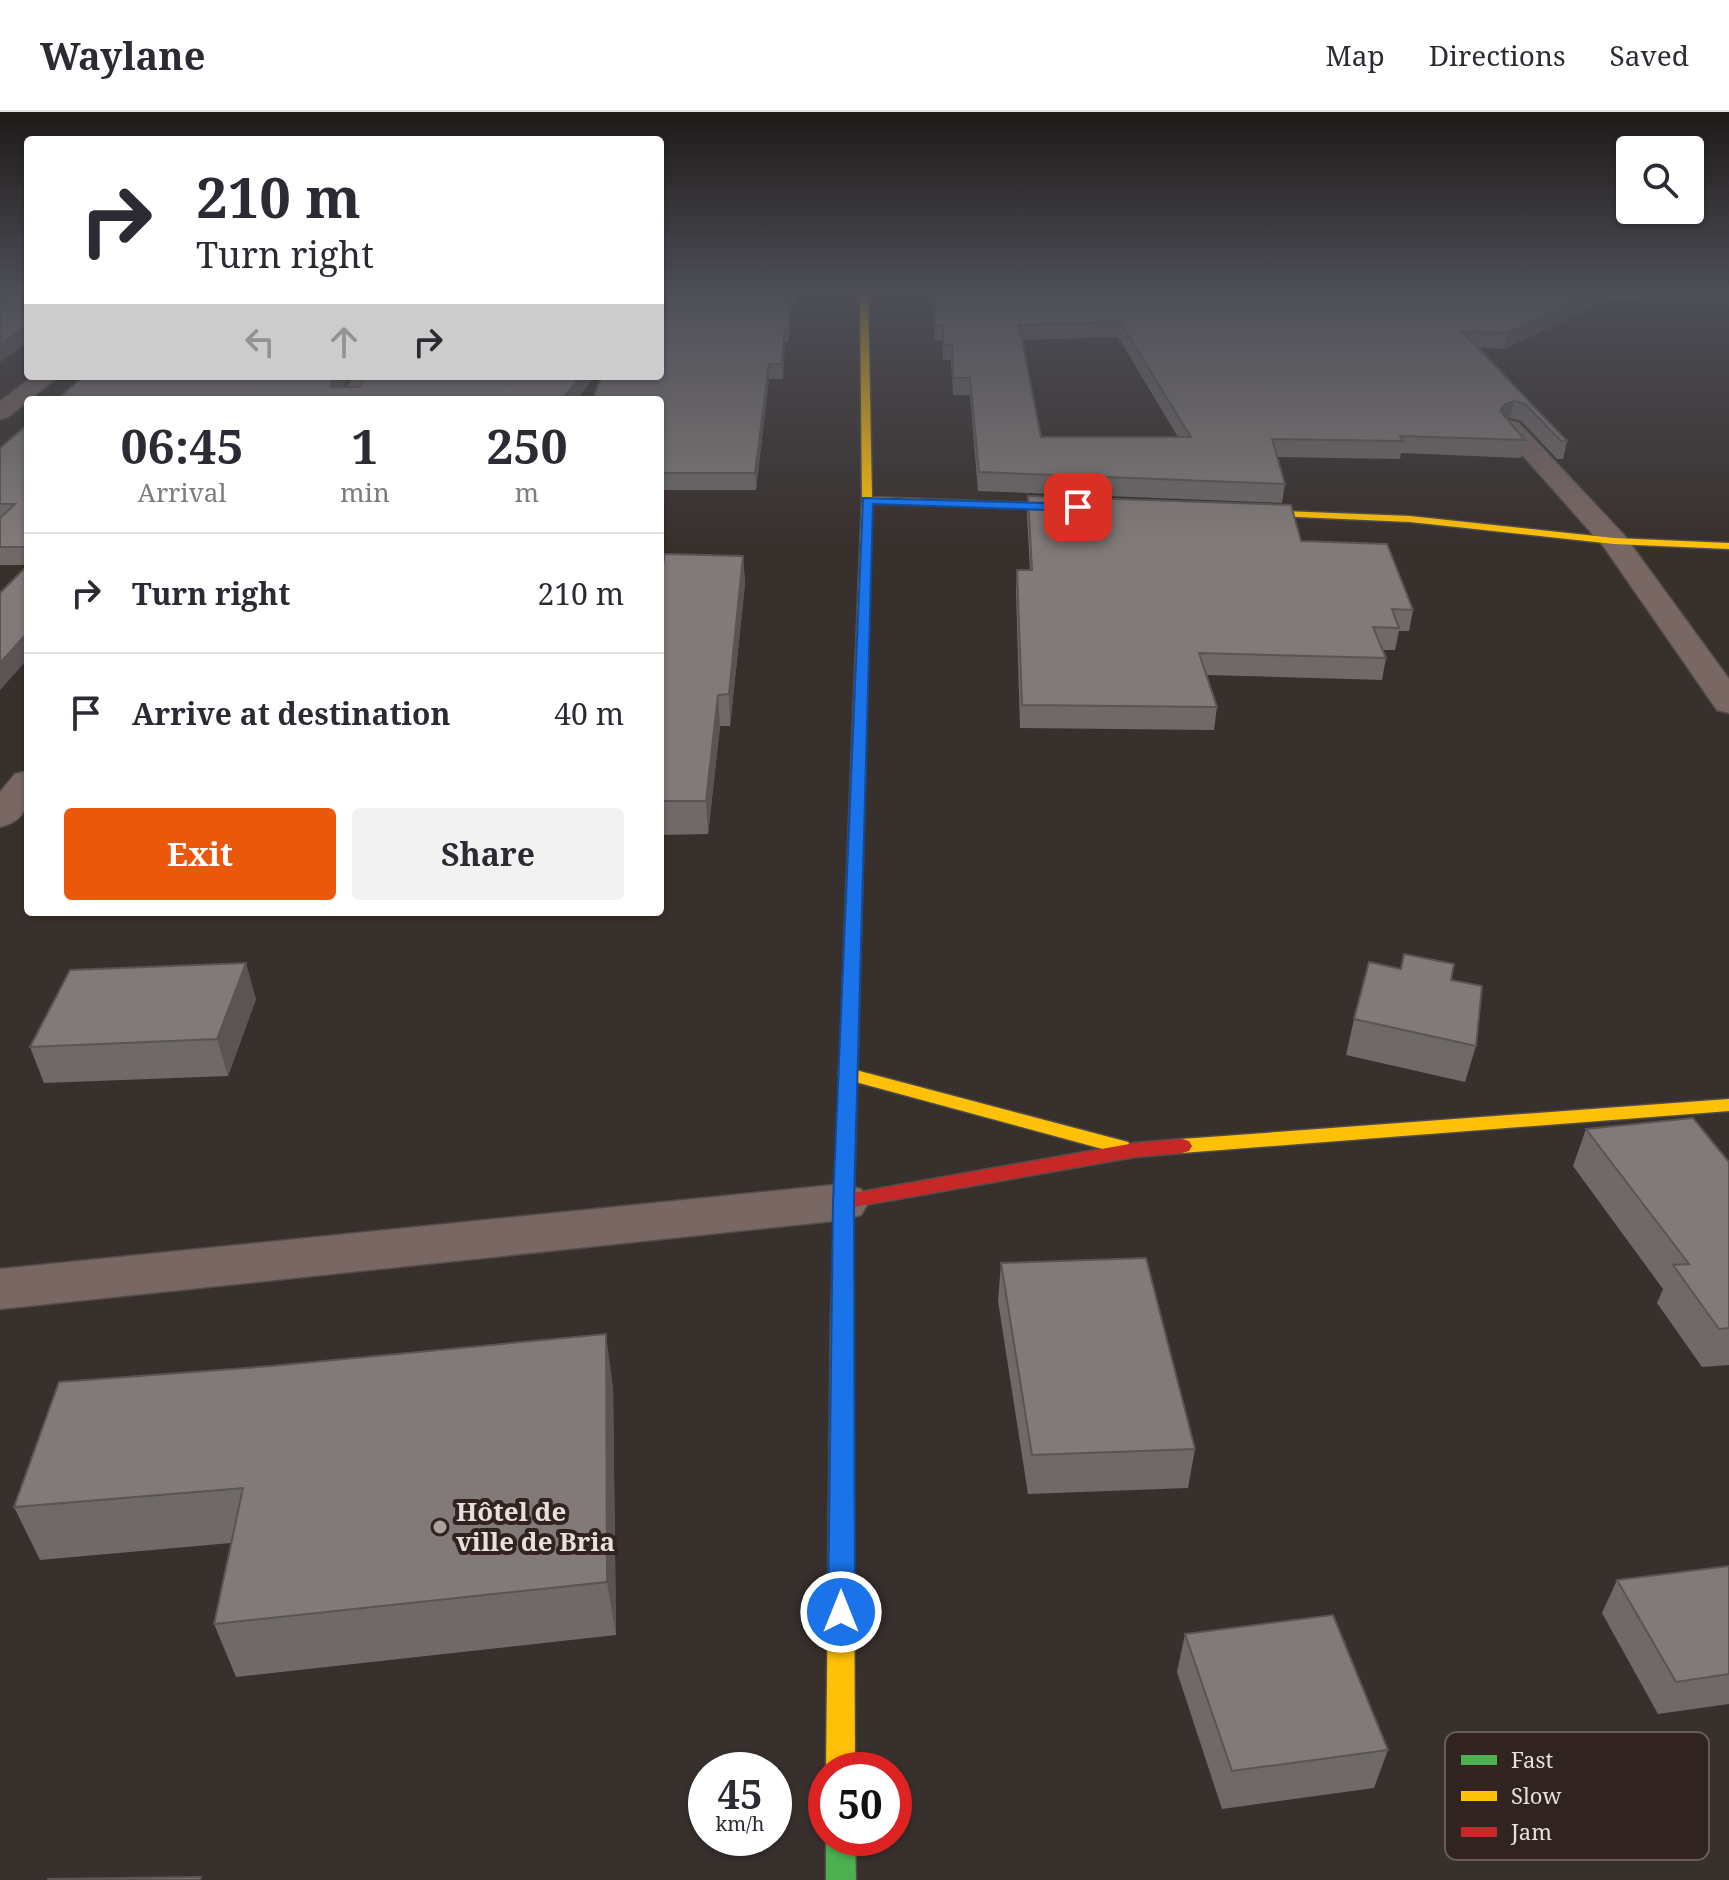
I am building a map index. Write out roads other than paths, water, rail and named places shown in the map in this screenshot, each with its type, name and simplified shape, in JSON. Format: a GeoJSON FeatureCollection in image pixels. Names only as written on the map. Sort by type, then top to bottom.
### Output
{"type":"FeatureCollection","features":[{"type":"Feature","properties":{"kind":"main road"},"geometry":{"type":"LineString","coordinates":[[840,1752],[843,1202],[867,500],[865,377]]}},
{"type":"Feature","properties":{"kind":"main road"},"geometry":{"type":"LineString","coordinates":[[867,500],[1100,508]]}},
{"type":"Feature","properties":{"kind":"main road"},"geometry":{"type":"LineString","coordinates":[[1209,512],[1410,519],[1614,541],[1729,546]]}},
{"type":"Feature","properties":{"kind":"main road"},"geometry":{"type":"LineString","coordinates":[[848,1074],[1135,1150]]}},
{"type":"Feature","properties":{"kind":"main road"},"geometry":{"type":"LineString","coordinates":[[843,1202],[1135,1150],[1729,1105]]}},
{"type":"Feature","properties":{"kind":"main road"},"geometry":{"type":"LineString","coordinates":[[840,1856],[841,1880]]}},
{"type":"Feature","properties":{"kind":"street"},"geometry":{"type":"LineString","coordinates":[[0,412],[43,380]]}},
{"type":"Feature","properties":{"kind":"street"},"geometry":{"type":"LineString","coordinates":[[350,396],[364,380]]}},
{"type":"Feature","properties":{"kind":"street"},"geometry":{"type":"LineString","coordinates":[[1511,428],[1614,541],[1729,703]]}},
{"type":"Feature","properties":{"kind":"street"},"geometry":{"type":"LineString","coordinates":[[0,816],[24,787]]}},
{"type":"Feature","properties":{"kind":"street"},"geometry":{"type":"LineString","coordinates":[[0,1289],[843,1202]]}},
{"type":"Feature","properties":{"kind":"place","name":"Hôtel de ville de Bria"},"geometry":{"type":"Point","coordinates":[440,1527]}}]}
